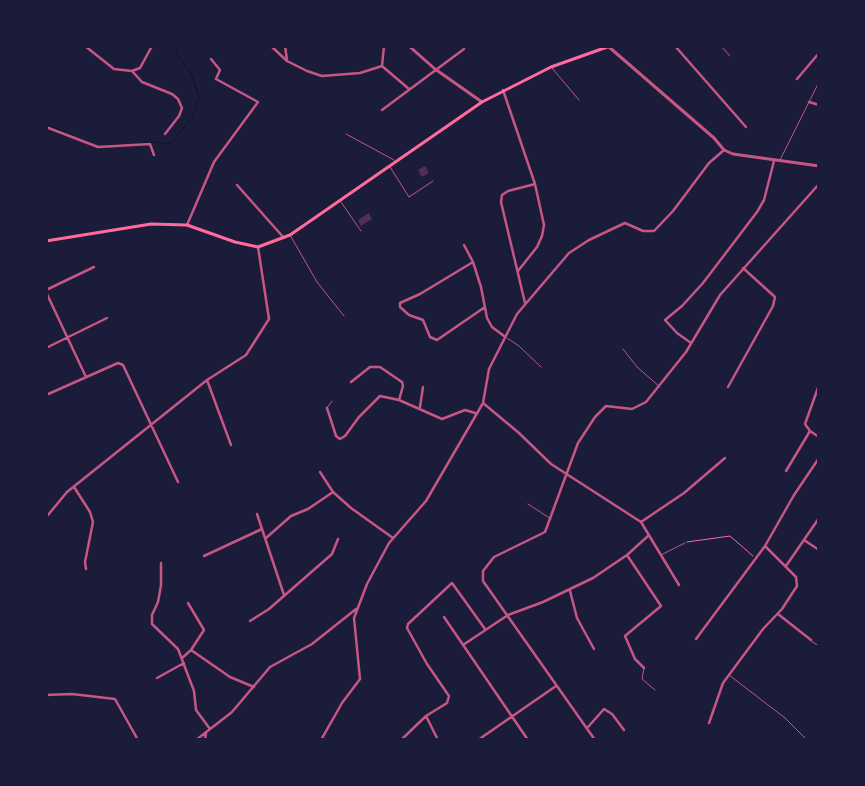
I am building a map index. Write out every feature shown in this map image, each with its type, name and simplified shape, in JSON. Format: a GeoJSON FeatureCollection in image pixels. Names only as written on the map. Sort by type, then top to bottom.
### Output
{"type":"FeatureCollection","features":[{"type":"Feature","properties":{"kind":"main road"},"geometry":{"type":"LineString","coordinates":[[46,240],[151,224],[187,225],[235,242],[258,246],[284,238],[482,102],[551,67],[609,47]]}},
{"type":"Feature","properties":{"kind":"street"},"geometry":{"type":"LineString","coordinates":[[85,46],[114,69],[132,71],[140,68],[152,46]]}},
{"type":"Feature","properties":{"kind":"street"},"geometry":{"type":"LineString","coordinates":[[271,46],[287,61],[307,72],[322,76],[360,73],[382,66]]}},
{"type":"Feature","properties":{"kind":"street"},"geometry":{"type":"LineString","coordinates":[[285,46],[287,61]]}},
{"type":"Feature","properties":{"kind":"street"},"geometry":{"type":"LineString","coordinates":[[382,66],[384,46]]}},
{"type":"Feature","properties":{"kind":"street"},"geometry":{"type":"LineString","coordinates":[[409,46],[436,70],[482,102]]}},
{"type":"Feature","properties":{"kind":"street"},"geometry":{"type":"LineString","coordinates":[[675,46],[746,127]]}},
{"type":"Feature","properties":{"kind":"street"},"geometry":{"type":"LineString","coordinates":[[609,47],[714,138],[724,150],[733,154],[819,166]]}},
{"type":"Feature","properties":{"kind":"street"},"geometry":{"type":"LineString","coordinates":[[382,110],[464,49]]}},
{"type":"Feature","properties":{"kind":"street"},"geometry":{"type":"LineString","coordinates":[[797,79],[819,53]]}},
{"type":"Feature","properties":{"kind":"street"},"geometry":{"type":"LineString","coordinates":[[187,225],[214,162],[258,102],[216,79],[220,70],[210,59]]}},
{"type":"Feature","properties":{"kind":"street"},"geometry":{"type":"LineString","coordinates":[[382,66],[409,89]]}},
{"type":"Feature","properties":{"kind":"street"},"geometry":{"type":"LineString","coordinates":[[132,71],[142,82],[172,94],[178,99],[182,108],[179,116],[165,134]]}},
{"type":"Feature","properties":{"kind":"street"},"geometry":{"type":"LineString","coordinates":[[503,90],[535,184],[542,212],[542,236],[538,247],[518,271]]}},
{"type":"Feature","properties":{"kind":"street"},"geometry":{"type":"LineString","coordinates":[[809,102],[819,105]]}},
{"type":"Feature","properties":{"kind":"street"},"geometry":{"type":"LineString","coordinates":[[46,126],[98,147],[150,144],[154,155]]}},
{"type":"Feature","properties":{"kind":"street"},"geometry":{"type":"LineString","coordinates":[[321,740],[342,702],[360,679],[354,627],[357,608],[367,584],[393,538],[426,501],[483,403],[489,369],[504,336],[525,304],[569,253],[589,240],[626,223],[643,231],[654,231],[693,186],[708,163],[724,150]]}},
{"type":"Feature","properties":{"kind":"street"},"geometry":{"type":"LineString","coordinates":[[691,343],[677,333],[665,320],[682,306],[703,283],[757,212],[764,200],[777,161]]}},
{"type":"Feature","properties":{"kind":"street"},"geometry":{"type":"LineString","coordinates":[[525,304],[501,202],[502,194],[535,184]]}},
{"type":"Feature","properties":{"kind":"street"},"geometry":{"type":"LineString","coordinates":[[596,740],[483,581],[483,571],[494,557],[541,536],[552,519],[578,443],[602,409],[612,405],[632,409],[640,407],[660,387],[691,343],[720,295],[819,184]]}},
{"type":"Feature","properties":{"kind":"street"},"geometry":{"type":"LineString","coordinates":[[237,185],[284,238]]}},
{"type":"Feature","properties":{"kind":"street"},"geometry":{"type":"LineString","coordinates":[[464,245],[473,262],[487,318],[492,327],[504,336]]}},
{"type":"Feature","properties":{"kind":"street"},"geometry":{"type":"LineString","coordinates":[[48,515],[57,502],[74,487],[207,380],[246,355],[269,318],[258,246]]}},
{"type":"Feature","properties":{"kind":"street"},"geometry":{"type":"LineString","coordinates":[[473,262],[420,294],[400,303],[400,307],[409,315],[423,320],[430,336],[437,340],[485,306]]}},
{"type":"Feature","properties":{"kind":"street"},"geometry":{"type":"LineString","coordinates":[[86,377],[46,291],[94,267]]}},
{"type":"Feature","properties":{"kind":"street"},"geometry":{"type":"LineString","coordinates":[[728,387],[773,306],[775,298],[743,268]]}},
{"type":"Feature","properties":{"kind":"street"},"geometry":{"type":"LineString","coordinates":[[46,348],[107,318]]}},
{"type":"Feature","properties":{"kind":"street"},"geometry":{"type":"LineString","coordinates":[[46,396],[118,363],[122,365],[178,482]]}},
{"type":"Feature","properties":{"kind":"street"},"geometry":{"type":"LineString","coordinates":[[351,382],[370,367],[380,367],[402,382],[403,386],[399,400]]}},
{"type":"Feature","properties":{"kind":"street"},"geometry":{"type":"LineString","coordinates":[[207,380],[231,445]]}},
{"type":"Feature","properties":{"kind":"street"},"geometry":{"type":"LineString","coordinates":[[819,385],[805,424],[810,431],[819,437]]}},
{"type":"Feature","properties":{"kind":"street"},"geometry":{"type":"LineString","coordinates":[[420,408],[423,387]]}},
{"type":"Feature","properties":{"kind":"street"},"geometry":{"type":"LineString","coordinates":[[327,408],[336,436],[341,439],[376,398],[383,396],[420,408],[442,419],[465,410],[476,413]]}},
{"type":"Feature","properties":{"kind":"street"},"geometry":{"type":"LineString","coordinates":[[483,403],[551,464],[641,522],[680,585]]}},
{"type":"Feature","properties":{"kind":"street"},"geometry":{"type":"LineString","coordinates":[[786,471],[810,431]]}},
{"type":"Feature","properties":{"kind":"street"},"geometry":{"type":"LineString","coordinates":[[641,522],[684,493],[725,458]]}},
{"type":"Feature","properties":{"kind":"street"},"geometry":{"type":"LineString","coordinates":[[696,639],[765,546],[794,495],[819,458]]}},
{"type":"Feature","properties":{"kind":"street"},"geometry":{"type":"LineString","coordinates":[[320,472],[333,492],[351,508],[393,538]]}},
{"type":"Feature","properties":{"kind":"street"},"geometry":{"type":"LineString","coordinates":[[74,487],[90,512],[93,522],[85,562],[86,570]]}},
{"type":"Feature","properties":{"kind":"street"},"geometry":{"type":"LineString","coordinates":[[266,538],[292,516],[308,509],[333,492]]}},
{"type":"Feature","properties":{"kind":"street"},"geometry":{"type":"LineString","coordinates":[[257,514],[284,595]]}},
{"type":"Feature","properties":{"kind":"street"},"geometry":{"type":"LineString","coordinates":[[786,566],[819,518]]}},
{"type":"Feature","properties":{"kind":"street"},"geometry":{"type":"LineString","coordinates":[[204,556],[262,529]]}},
{"type":"Feature","properties":{"kind":"street"},"geometry":{"type":"LineString","coordinates":[[463,645],[508,615],[569,590],[627,555],[648,536]]}},
{"type":"Feature","properties":{"kind":"street"},"geometry":{"type":"LineString","coordinates":[[250,621],[332,554],[338,538]]}},
{"type":"Feature","properties":{"kind":"street"},"geometry":{"type":"LineString","coordinates":[[804,540],[819,550]]}},
{"type":"Feature","properties":{"kind":"street"},"geometry":{"type":"LineString","coordinates":[[709,723],[718,692],[729,674],[778,614],[798,583],[796,577],[765,546]]}},
{"type":"Feature","properties":{"kind":"street"},"geometry":{"type":"LineString","coordinates":[[627,555],[661,606],[625,636],[635,659],[644,668]]}},
{"type":"Feature","properties":{"kind":"street"},"geometry":{"type":"LineString","coordinates":[[161,563],[161,586],[158,602],[152,615],[152,624],[174,644],[182,658],[194,692],[196,710],[210,729]]}},
{"type":"Feature","properties":{"kind":"street"},"geometry":{"type":"LineString","coordinates":[[400,740],[426,716],[447,703],[449,696],[427,664],[407,628],[408,624],[453,583],[485,629]]}},
{"type":"Feature","properties":{"kind":"street"},"geometry":{"type":"LineString","coordinates":[[569,590],[577,618],[594,649]]}},
{"type":"Feature","properties":{"kind":"street"},"geometry":{"type":"LineString","coordinates":[[182,658],[191,650],[204,630],[188,603]]}},
{"type":"Feature","properties":{"kind":"street"},"geometry":{"type":"LineString","coordinates":[[196,740],[232,712],[273,664],[312,644],[357,608]]}},
{"type":"Feature","properties":{"kind":"street"},"geometry":{"type":"LineString","coordinates":[[778,614],[811,640]]}},
{"type":"Feature","properties":{"kind":"street"},"geometry":{"type":"LineString","coordinates":[[444,617],[528,740]]}},
{"type":"Feature","properties":{"kind":"street"},"geometry":{"type":"LineString","coordinates":[[191,650],[230,677],[254,687]]}},
{"type":"Feature","properties":{"kind":"street"},"geometry":{"type":"LineString","coordinates":[[157,678],[184,663]]}},
{"type":"Feature","properties":{"kind":"street"},"geometry":{"type":"LineString","coordinates":[[478,740],[556,686]]}},
{"type":"Feature","properties":{"kind":"street"},"geometry":{"type":"LineString","coordinates":[[46,695],[72,694],[115,699],[138,740]]}},
{"type":"Feature","properties":{"kind":"street"},"geometry":{"type":"LineString","coordinates":[[588,727],[604,709],[612,714],[624,730]]}},
{"type":"Feature","properties":{"kind":"street"},"geometry":{"type":"LineString","coordinates":[[426,716],[438,740]]}},
{"type":"Feature","properties":{"kind":"street"},"geometry":{"type":"LineString","coordinates":[[205,740],[206,733]]}},
{"type":"Feature","properties":{"kind":"lane"},"geometry":{"type":"LineString","coordinates":[[721,46],[730,56]]}},
{"type":"Feature","properties":{"kind":"lane"},"geometry":{"type":"LineString","coordinates":[[551,67],[579,100]]}},
{"type":"Feature","properties":{"kind":"lane"},"geometry":{"type":"LineString","coordinates":[[777,161],[795,133],[819,82]]}},
{"type":"Feature","properties":{"kind":"lane"},"geometry":{"type":"LineString","coordinates":[[346,134],[397,162]]}},
{"type":"Feature","properties":{"kind":"lane"},"geometry":{"type":"LineString","coordinates":[[390,167],[409,196],[433,181]]}},
{"type":"Feature","properties":{"kind":"lane"},"geometry":{"type":"LineString","coordinates":[[340,201],[361,231]]}},
{"type":"Feature","properties":{"kind":"lane"},"geometry":{"type":"LineString","coordinates":[[290,235],[317,282],[344,316]]}},
{"type":"Feature","properties":{"kind":"lane"},"geometry":{"type":"LineString","coordinates":[[504,336],[519,346],[541,367]]}},
{"type":"Feature","properties":{"kind":"lane"},"geometry":{"type":"LineString","coordinates":[[623,349],[637,367],[660,387]]}},
{"type":"Feature","properties":{"kind":"lane"},"geometry":{"type":"LineString","coordinates":[[327,408],[332,401]]}},
{"type":"Feature","properties":{"kind":"lane"},"geometry":{"type":"LineString","coordinates":[[528,504],[552,519]]}},
{"type":"Feature","properties":{"kind":"lane"},"geometry":{"type":"LineString","coordinates":[[660,555],[685,543]]}},
{"type":"Feature","properties":{"kind":"lane"},"geometry":{"type":"LineString","coordinates":[[811,640],[819,646]]}},
{"type":"Feature","properties":{"kind":"lane"},"geometry":{"type":"LineString","coordinates":[[644,668],[642,679],[655,690]]}},
{"type":"Feature","properties":{"kind":"lane"},"geometry":{"type":"LineString","coordinates":[[729,674],[785,718],[807,740]]}},
{"type":"Feature","properties":{"kind":"path"},"geometry":{"type":"LineString","coordinates":[[685,543],[730,536],[755,558]]}},
{"type":"Feature","properties":{"kind":"building"},"geometry":{"type":"Polygon","coordinates":[[[425,166],[429,173],[422,177],[418,170],[425,166]]]}},
{"type":"Feature","properties":{"kind":"building"},"geometry":{"type":"Polygon","coordinates":[[[369,213],[372,219],[361,226],[358,220],[369,213]]]}},
{"type":"Feature","properties":{"kind":"waterway"},"geometry":{"type":"LineString","coordinates":[[134,144],[153,142],[171,144],[192,118],[199,97],[191,73],[179,58],[175,46]]}},
{"type":"Feature","properties":{"kind":"waterway"},"geometry":{"type":"LineString","coordinates":[[46,124],[68,134]]}},
{"type":"Feature","properties":{"kind":"waterway"},"geometry":{"type":"LineString","coordinates":[[107,145],[130,144]]}}]}
